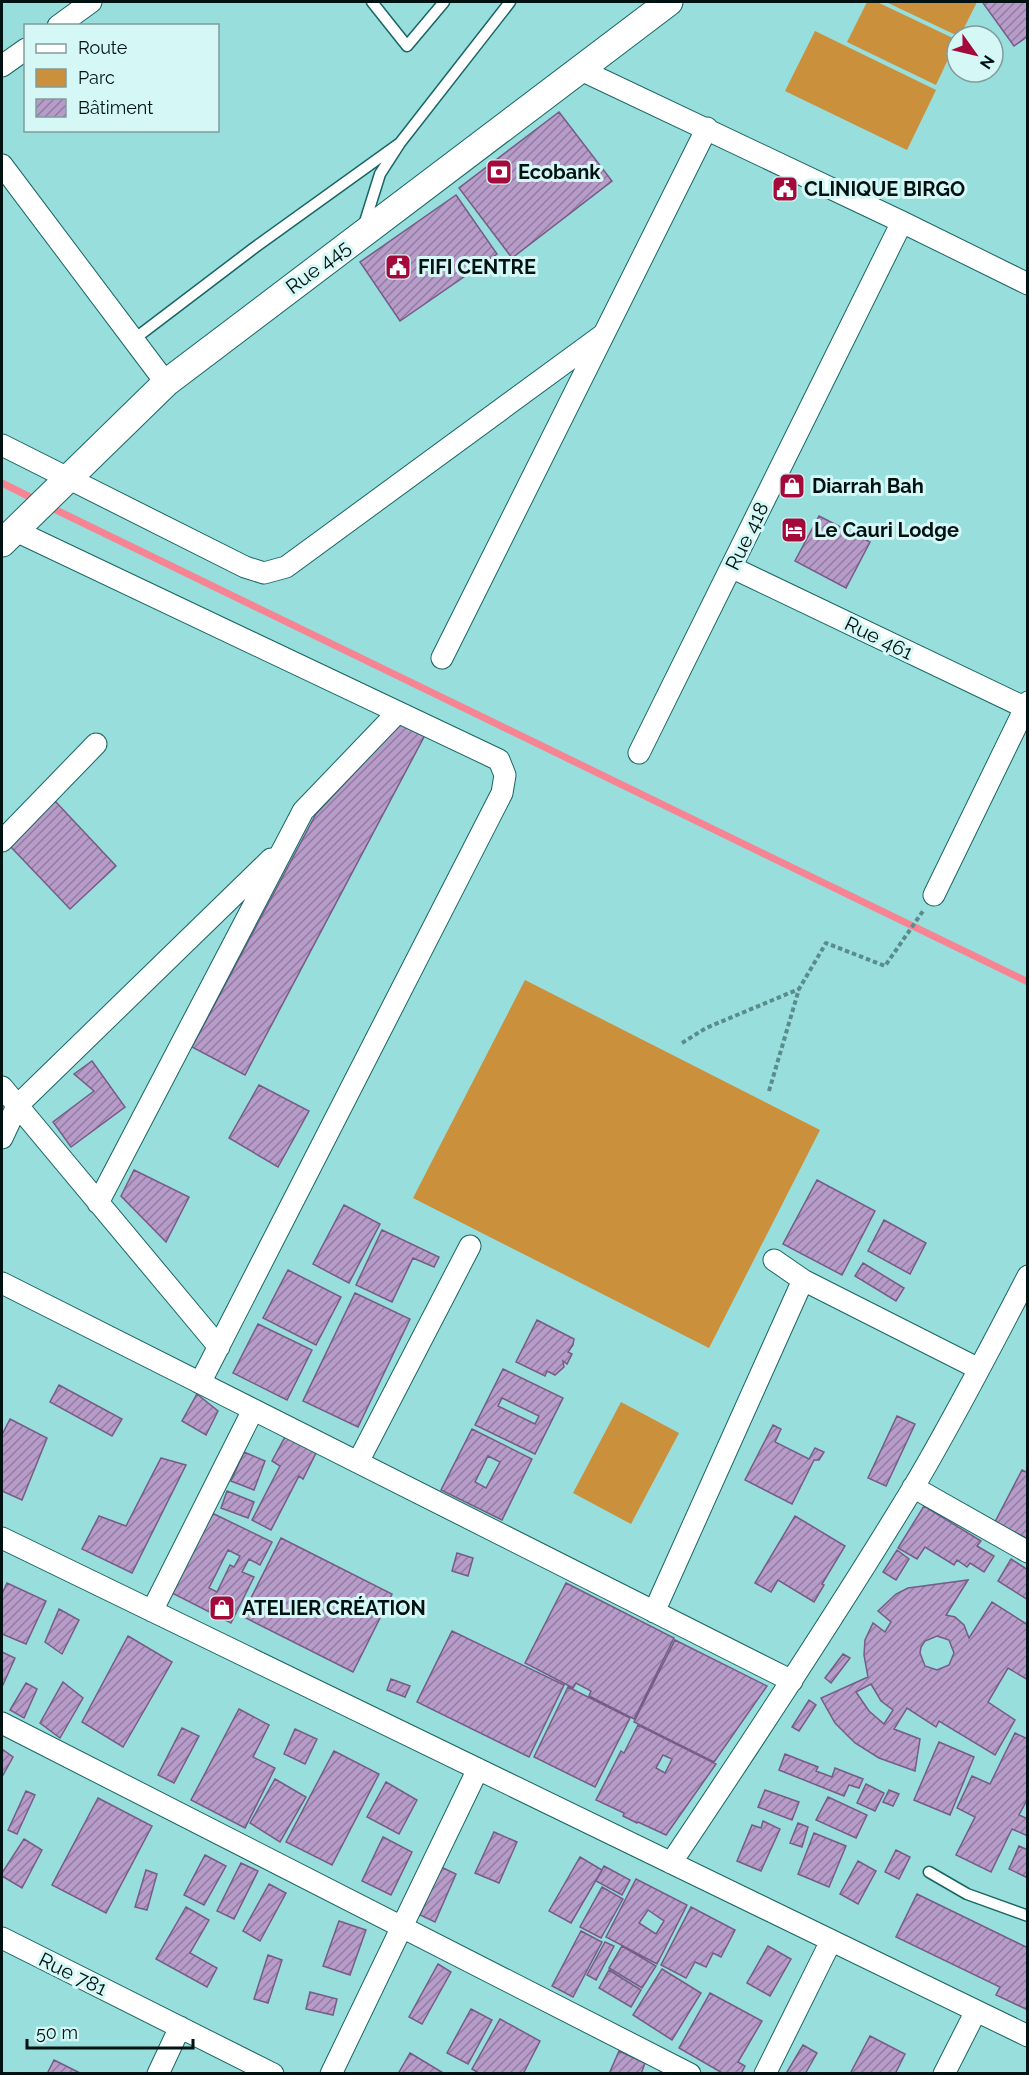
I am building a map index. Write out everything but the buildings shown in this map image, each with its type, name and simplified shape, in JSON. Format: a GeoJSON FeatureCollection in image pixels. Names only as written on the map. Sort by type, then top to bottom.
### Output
{"type":"FeatureCollection","features":[{"type":"Feature","properties":{"kind":"street"},"geometry":{"type":"LineString","coordinates":[[61,24],[92,2]]}},
{"type":"Feature","properties":{"kind":"street","name":"Rue 445"},"geometry":{"type":"LineString","coordinates":[[12,532],[166,383],[660,5]]}},
{"type":"Feature","properties":{"kind":"street"},"geometry":{"type":"LineString","coordinates":[[2,66],[24,50]]}},
{"type":"Feature","properties":{"kind":"street"},"geometry":{"type":"LineString","coordinates":[[579,69],[1028,284]]}},
{"type":"Feature","properties":{"kind":"street"},"geometry":{"type":"LineString","coordinates":[[442,658],[706,128]]}},
{"type":"Feature","properties":{"kind":"street"},"geometry":{"type":"LineString","coordinates":[[2,165],[166,383]]}},
{"type":"Feature","properties":{"kind":"street","name":"Rue 418"},"geometry":{"type":"LineString","coordinates":[[639,753],[902,222]]}},
{"type":"Feature","properties":{"kind":"street"},"geometry":{"type":"LineString","coordinates":[[2,445],[60,484],[245,567],[264,573],[286,567],[604,334]]}},
{"type":"Feature","properties":{"kind":"street"},"geometry":{"type":"LineString","coordinates":[[12,532],[499,760],[506,775],[502,793],[200,1383]]}},
{"type":"Feature","properties":{"kind":"street","name":"Rue 461"},"geometry":{"type":"LineString","coordinates":[[731,567],[1027,706]]}},
{"type":"Feature","properties":{"kind":"street"},"geometry":{"type":"LineString","coordinates":[[934,895],[1027,706]]}},
{"type":"Feature","properties":{"kind":"street"},"geometry":{"type":"LineString","coordinates":[[98,1203],[303,811],[398,713]]}},
{"type":"Feature","properties":{"kind":"street"},"geometry":{"type":"LineString","coordinates":[[2,841],[96,744]]}},
{"type":"Feature","properties":{"kind":"street"},"geometry":{"type":"LineString","coordinates":[[2,1138],[17,1106],[284,847]]}},
{"type":"Feature","properties":{"kind":"street"},"geometry":{"type":"LineString","coordinates":[[2,1087],[219,1347]]}},
{"type":"Feature","properties":{"kind":"street"},"geometry":{"type":"LineString","coordinates":[[358,1462],[470,1246]]}},
{"type":"Feature","properties":{"kind":"street"},"geometry":{"type":"LineString","coordinates":[[774,1260],[803,1280],[980,1369]]}},
{"type":"Feature","properties":{"kind":"street"},"geometry":{"type":"LineString","coordinates":[[671,1863],[792,1681],[913,1487],[980,1369],[1028,1275]]}},
{"type":"Feature","properties":{"kind":"street"},"geometry":{"type":"LineString","coordinates":[[654,1612],[803,1280]]}},
{"type":"Feature","properties":{"kind":"street"},"geometry":{"type":"LineString","coordinates":[[2,1283],[792,1681]]}},
{"type":"Feature","properties":{"kind":"street"},"geometry":{"type":"LineString","coordinates":[[152,1611],[253,1410]]}},
{"type":"Feature","properties":{"kind":"street"},"geometry":{"type":"LineString","coordinates":[[913,1487],[1028,1552]]}},
{"type":"Feature","properties":{"kind":"street"},"geometry":{"type":"LineString","coordinates":[[2,1538],[1028,2036]]}},
{"type":"Feature","properties":{"kind":"street"},"geometry":{"type":"LineString","coordinates":[[2,1723],[690,2073]]}},
{"type":"Feature","properties":{"kind":"street"},"geometry":{"type":"LineString","coordinates":[[330,2073],[478,1769]]}},
{"type":"Feature","properties":{"kind":"street","name":"Rue 781"},"geometry":{"type":"LineString","coordinates":[[2,1938],[273,2073]]}},
{"type":"Feature","properties":{"kind":"street"},"geometry":{"type":"LineString","coordinates":[[765,2073],[831,1941]]}},
{"type":"Feature","properties":{"kind":"street"},"geometry":{"type":"LineString","coordinates":[[944,2073],[976,2011]]}},
{"type":"Feature","properties":{"kind":"street"},"geometry":{"type":"LineString","coordinates":[[158,2073],[180,2027]]}},
{"type":"Feature","properties":{"kind":"lane"},"geometry":{"type":"LineString","coordinates":[[372,2],[407,46],[444,2]]}},
{"type":"Feature","properties":{"kind":"lane"},"geometry":{"type":"LineString","coordinates":[[361,234],[380,174],[399,143],[510,2]]}},
{"type":"Feature","properties":{"kind":"lane"},"geometry":{"type":"LineString","coordinates":[[133,340],[254,248],[399,143]]}},
{"type":"Feature","properties":{"kind":"lane"},"geometry":{"type":"LineString","coordinates":[[929,1872],[967,1894],[1028,1916]]}},
{"type":"Feature","properties":{"kind":"path"},"geometry":{"type":"LineString","coordinates":[[769,1091],[799,989],[826,943],[885,966],[934,895]]}},
{"type":"Feature","properties":{"kind":"path"},"geometry":{"type":"LineString","coordinates":[[682,1043],[706,1028],[799,989]]}},
{"type":"Feature","properties":{"kind":"green space"},"geometry":{"type":"Polygon","coordinates":[[[867,2],[877,2],[945,34],[945,66],[936,85],[847,42],[867,2]]]}},
{"type":"Feature","properties":{"kind":"green space"},"geometry":{"type":"Polygon","coordinates":[[[886,2],[977,2],[966,24],[945,24],[945,30],[886,2]]]}},
{"type":"Feature","properties":{"kind":"green space"},"geometry":{"type":"Polygon","coordinates":[[[815,31],[936,90],[907,150],[785,91],[815,31]]]}},
{"type":"Feature","properties":{"kind":"green space"},"geometry":{"type":"Polygon","coordinates":[[[525,980],[820,1130],[709,1348],[413,1198],[525,980]]]}},
{"type":"Feature","properties":{"kind":"green space"},"geometry":{"type":"Polygon","coordinates":[[[621,1402],[679,1433],[631,1524],[573,1493],[621,1402]]]}},
{"type":"Feature","properties":{"kind":"waterway"},"geometry":{"type":"LineString","coordinates":[[2,483],[38,501]]}},
{"type":"Feature","properties":{"kind":"waterway"},"geometry":{"type":"LineString","coordinates":[[48,506],[1028,982]]}},
{"type":"Feature","properties":{"kind":"place","name":"Ecobank"},"geometry":{"type":"Point","coordinates":[499,172]}},
{"type":"Feature","properties":{"kind":"place","name":"CLINIQUE BIRGO"},"geometry":{"type":"Point","coordinates":[785,189]}},
{"type":"Feature","properties":{"kind":"place","name":"FIFI CENTRE"},"geometry":{"type":"Point","coordinates":[398,267]}},
{"type":"Feature","properties":{"kind":"place","name":"Diarrah Bah"},"geometry":{"type":"Point","coordinates":[792,486]}},
{"type":"Feature","properties":{"kind":"place","name":"Le Cauri Lodge"},"geometry":{"type":"Point","coordinates":[794,530]}},
{"type":"Feature","properties":{"kind":"place","name":"ATELIER CRÉATION"},"geometry":{"type":"Point","coordinates":[222,1608]}}]}
